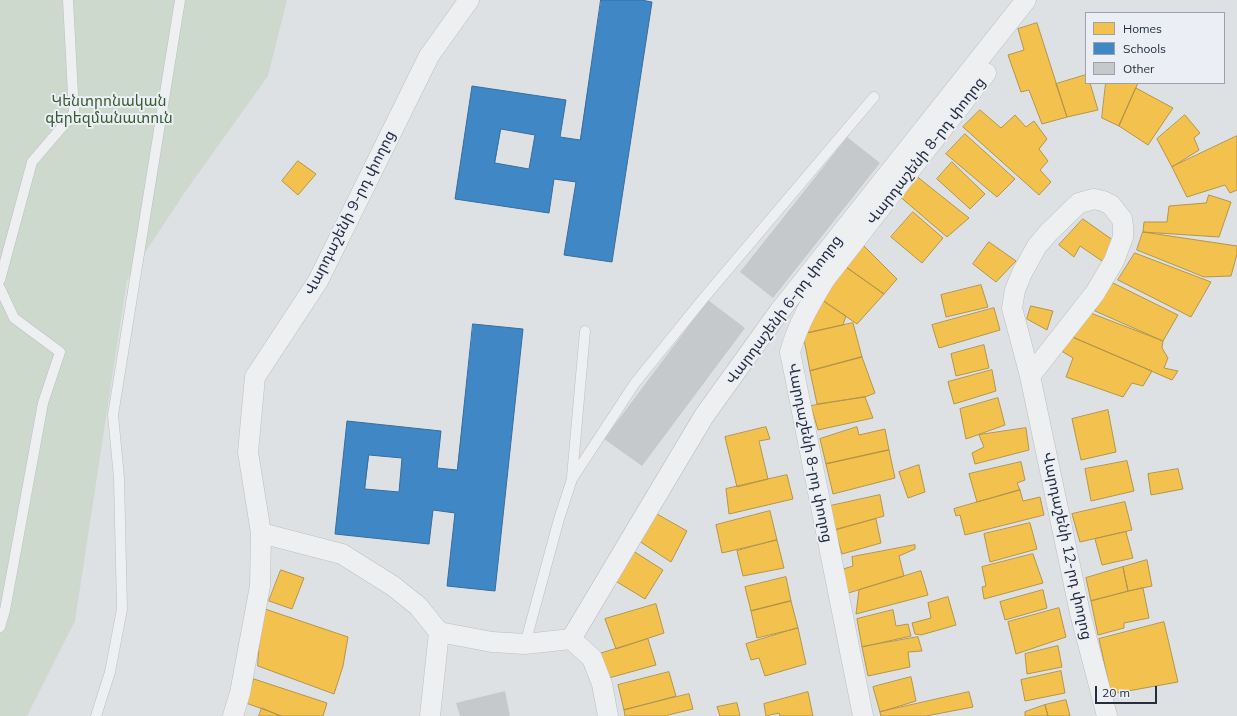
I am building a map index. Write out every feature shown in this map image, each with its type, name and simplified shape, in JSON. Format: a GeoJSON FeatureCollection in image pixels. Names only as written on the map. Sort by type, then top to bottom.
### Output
{"type":"FeatureCollection","features":[{"type":"Feature","properties":{"kind":"street","name":"Վարդաշենի 9-րդ փողոց"},"geometry":{"type":"LineString","coordinates":[[233,716],[240,693],[260,586],[261,533],[248,452],[255,377],[318,281],[429,56],[469,0]]}},
{"type":"Feature","properties":{"kind":"street","name":"Վարդաշենի 6-րդ փողոց"},"geometry":{"type":"LineString","coordinates":[[570,639],[704,416],[742,366],[778,313],[1026,0]]}},
{"type":"Feature","properties":{"kind":"street","name":"Վարդաշենի 8-րդ փողոց"},"geometry":{"type":"LineString","coordinates":[[863,716],[790,352],[796,331],[806,310],[825,279],[1009,43]]}},
{"type":"Feature","properties":{"kind":"street","name":"Վարդաշենի 12-րդ փողոց"},"geometry":{"type":"LineString","coordinates":[[1030,376],[1095,293],[1114,261],[1123,237],[1124,227],[1122,218],[1111,205],[1103,201],[1094,199],[1079,203],[1037,246],[1018,281],[1012,308],[1030,376],[1080,613],[1107,716]]}},
{"type":"Feature","properties":{"kind":"street"},"geometry":{"type":"LineString","coordinates":[[261,533],[342,554],[393,586],[418,606],[439,632],[492,642],[525,644],[570,639],[592,658],[602,684],[608,716]]}},
{"type":"Feature","properties":{"kind":"street"},"geometry":{"type":"LineString","coordinates":[[430,716],[439,632]]}},
{"type":"Feature","properties":{"kind":"lane"},"geometry":{"type":"LineString","coordinates":[[0,280],[32,162],[74,113],[68,0]]}},
{"type":"Feature","properties":{"kind":"lane"},"geometry":{"type":"LineString","coordinates":[[96,716],[110,672],[122,609],[119,478],[113,415],[180,0]]}},
{"type":"Feature","properties":{"kind":"lane"},"geometry":{"type":"LineString","coordinates":[[572,479],[635,383],[708,293],[874,97]]}},
{"type":"Feature","properties":{"kind":"lane"},"geometry":{"type":"LineString","coordinates":[[0,288],[14,318],[60,352],[43,403],[5,610],[0,627]]}},
{"type":"Feature","properties":{"kind":"lane"},"geometry":{"type":"LineString","coordinates":[[525,644],[559,519],[572,479],[585,330]]}},
{"type":"Feature","properties":{"kind":"green space","name":"Կենտրոնական գերեզմանատուն"},"geometry":{"type":"Polygon","coordinates":[[[0,0],[287,0],[268,76],[185,192],[127,280],[75,621],[27,716],[0,716],[0,0]]]}},
{"type":"Feature","properties":{"kind":"building: Homes"},"geometry":{"type":"Polygon","coordinates":[[[1037,23],[1067,117],[1042,124],[1029,90],[1021,92],[1008,55],[1024,50],[1018,29],[1037,23]]]}},
{"type":"Feature","properties":{"kind":"building: Homes"},"geometry":{"type":"Polygon","coordinates":[[[1085,75],[1085,84],[1090,84],[1098,110],[1067,117],[1056,84],[1085,75]]]}},
{"type":"Feature","properties":{"kind":"building: Homes"},"geometry":{"type":"Polygon","coordinates":[[[1106,84],[1138,84],[1119,126],[1102,118],[1106,84]]]}},
{"type":"Feature","properties":{"kind":"building: Homes"},"geometry":{"type":"Polygon","coordinates":[[[1136,88],[1173,108],[1148,145],[1119,126],[1136,88]]]}},
{"type":"Feature","properties":{"kind":"building: Homes"},"geometry":{"type":"Polygon","coordinates":[[[980,110],[1001,128],[1015,115],[1026,127],[1034,121],[1047,139],[1039,149],[1048,161],[1040,170],[1051,182],[1039,195],[963,127],[980,110]]]}},
{"type":"Feature","properties":{"kind":"building: Homes"},"geometry":{"type":"Polygon","coordinates":[[[1185,115],[1200,133],[1194,138],[1199,150],[1172,167],[1157,139],[1185,115]]]}},
{"type":"Feature","properties":{"kind":"building: Homes"},"geometry":{"type":"Polygon","coordinates":[[[965,134],[1015,179],[997,197],[946,154],[965,134]]]}},
{"type":"Feature","properties":{"kind":"building: Homes"},"geometry":{"type":"Polygon","coordinates":[[[1237,136],[1237,190],[1230,193],[1225,185],[1187,197],[1172,167],[1237,136]]]}},
{"type":"Feature","properties":{"kind":"building: Homes"},"geometry":{"type":"Polygon","coordinates":[[[298,161],[316,174],[298,195],[282,181],[298,161]]]}},
{"type":"Feature","properties":{"kind":"building: Homes"},"geometry":{"type":"Polygon","coordinates":[[[952,162],[985,194],[970,209],[937,179],[952,162]]]}},
{"type":"Feature","properties":{"kind":"building: Homes"},"geometry":{"type":"Polygon","coordinates":[[[915,175],[969,218],[947,237],[898,195],[915,175]]]}},
{"type":"Feature","properties":{"kind":"building: Homes"},"geometry":{"type":"Polygon","coordinates":[[[1209,195],[1231,202],[1219,237],[1143,232],[1144,222],[1167,222],[1169,206],[1206,203],[1209,195]]]}},
{"type":"Feature","properties":{"kind":"building: Homes"},"geometry":{"type":"Polygon","coordinates":[[[913,212],[943,238],[922,263],[891,237],[913,212]]]}},
{"type":"Feature","properties":{"kind":"building: Homes"},"geometry":{"type":"Polygon","coordinates":[[[1083,219],[1117,243],[1102,261],[1080,246],[1074,257],[1059,245],[1083,219]]]}},
{"type":"Feature","properties":{"kind":"building: Homes"},"geometry":{"type":"Polygon","coordinates":[[[1143,232],[1237,246],[1237,254],[1231,276],[1204,277],[1137,250],[1143,232]]]}},
{"type":"Feature","properties":{"kind":"building: Homes"},"geometry":{"type":"Polygon","coordinates":[[[989,242],[1016,261],[996,282],[973,264],[989,242]]]}},
{"type":"Feature","properties":{"kind":"building: Homes"},"geometry":{"type":"Polygon","coordinates":[[[864,246],[897,279],[884,294],[846,267],[864,246]]]}},
{"type":"Feature","properties":{"kind":"building: Homes"},"geometry":{"type":"Polygon","coordinates":[[[1135,253],[1211,282],[1191,317],[1118,280],[1135,253]]]}},
{"type":"Feature","properties":{"kind":"building: Homes"},"geometry":{"type":"Polygon","coordinates":[[[846,267],[884,294],[857,324],[822,300],[846,267]]]}},
{"type":"Feature","properties":{"kind":"building: Homes"},"geometry":{"type":"Polygon","coordinates":[[[1111,282],[1178,315],[1163,341],[1095,311],[1111,282]]]}},
{"type":"Feature","properties":{"kind":"building: Homes"},"geometry":{"type":"Polygon","coordinates":[[[981,285],[988,307],[946,317],[941,295],[981,285]]]}},
{"type":"Feature","properties":{"kind":"building: Homes"},"geometry":{"type":"Polygon","coordinates":[[[822,300],[846,316],[843,325],[803,334],[822,300]]]}},
{"type":"Feature","properties":{"kind":"building: Homes"},"geometry":{"type":"Polygon","coordinates":[[[1031,306],[1053,311],[1047,330],[1027,319],[1031,306]]]}},
{"type":"Feature","properties":{"kind":"building: Homes"},"geometry":{"type":"Polygon","coordinates":[[[994,308],[1000,330],[939,348],[932,325],[994,308]]]}},
{"type":"Feature","properties":{"kind":"building: Homes"},"geometry":{"type":"Polygon","coordinates":[[[1088,312],[1163,341],[1162,348],[1168,358],[1164,368],[1178,371],[1172,380],[1070,336],[1088,312]]]}},
{"type":"Feature","properties":{"kind":"building: Homes"},"geometry":{"type":"Polygon","coordinates":[[[853,323],[862,357],[810,371],[803,334],[853,323]]]}},
{"type":"Feature","properties":{"kind":"building: Homes"},"geometry":{"type":"Polygon","coordinates":[[[1070,336],[1152,371],[1143,386],[1132,383],[1123,397],[1066,377],[1073,358],[1063,352],[1070,336]]]}},
{"type":"Feature","properties":{"kind":"building: Homes"},"geometry":{"type":"Polygon","coordinates":[[[984,345],[989,368],[956,376],[951,354],[984,345]]]}},
{"type":"Feature","properties":{"kind":"building: Homes"},"geometry":{"type":"Polygon","coordinates":[[[862,357],[875,393],[865,397],[817,404],[810,371],[862,357]]]}},
{"type":"Feature","properties":{"kind":"building: Homes"},"geometry":{"type":"Polygon","coordinates":[[[992,370],[996,391],[954,404],[948,382],[992,370]]]}},
{"type":"Feature","properties":{"kind":"building: Homes"},"geometry":{"type":"Polygon","coordinates":[[[865,397],[873,418],[818,430],[811,406],[865,397]]]}},
{"type":"Feature","properties":{"kind":"building: Homes"},"geometry":{"type":"Polygon","coordinates":[[[998,398],[1005,425],[966,439],[960,409],[998,398]]]}},
{"type":"Feature","properties":{"kind":"building: Homes"},"geometry":{"type":"Polygon","coordinates":[[[1108,410],[1116,452],[1081,460],[1072,419],[1108,410]]]}},
{"type":"Feature","properties":{"kind":"building: Homes"},"geometry":{"type":"Polygon","coordinates":[[[766,427],[770,439],[759,441],[768,479],[737,487],[725,437],[766,427]]]}},
{"type":"Feature","properties":{"kind":"building: Homes"},"geometry":{"type":"Polygon","coordinates":[[[857,427],[859,435],[885,429],[889,450],[826,464],[820,439],[857,427]]]}},
{"type":"Feature","properties":{"kind":"building: Homes"},"geometry":{"type":"Polygon","coordinates":[[[1026,428],[1029,450],[975,464],[972,453],[984,447],[979,435],[1026,428]]]}},
{"type":"Feature","properties":{"kind":"building: Homes"},"geometry":{"type":"Polygon","coordinates":[[[889,450],[895,478],[833,494],[826,464],[889,450]]]}},
{"type":"Feature","properties":{"kind":"building: Homes"},"geometry":{"type":"Polygon","coordinates":[[[1127,461],[1134,491],[1091,501],[1085,469],[1127,461]]]}},
{"type":"Feature","properties":{"kind":"building: Homes"},"geometry":{"type":"Polygon","coordinates":[[[1021,462],[1025,480],[1017,483],[1020,490],[977,502],[969,474],[1021,462]]]}},
{"type":"Feature","properties":{"kind":"building: Homes"},"geometry":{"type":"Polygon","coordinates":[[[919,465],[925,492],[908,498],[899,472],[919,465]]]}},
{"type":"Feature","properties":{"kind":"building: Homes"},"geometry":{"type":"Polygon","coordinates":[[[1178,469],[1183,489],[1151,495],[1148,474],[1178,469]]]}},
{"type":"Feature","properties":{"kind":"building: Homes"},"geometry":{"type":"Polygon","coordinates":[[[787,475],[793,499],[729,514],[726,489],[787,475]]]}},
{"type":"Feature","properties":{"kind":"building: Homes"},"geometry":{"type":"Polygon","coordinates":[[[1020,490],[1023,501],[1040,497],[1044,515],[965,535],[960,515],[956,516],[954,509],[1020,490]]]}},
{"type":"Feature","properties":{"kind":"building: Homes"},"geometry":{"type":"Polygon","coordinates":[[[880,495],[884,516],[835,530],[830,506],[880,495]]]}},
{"type":"Feature","properties":{"kind":"building: Homes"},"geometry":{"type":"Polygon","coordinates":[[[1125,502],[1132,530],[1080,542],[1072,514],[1125,502]]]}},
{"type":"Feature","properties":{"kind":"building: Homes"},"geometry":{"type":"Polygon","coordinates":[[[770,511],[777,540],[722,553],[716,525],[770,511]]]}},
{"type":"Feature","properties":{"kind":"building: Homes"},"geometry":{"type":"Polygon","coordinates":[[[657,514],[687,531],[671,562],[639,541],[657,514]]]}},
{"type":"Feature","properties":{"kind":"building: Homes"},"geometry":{"type":"Polygon","coordinates":[[[876,519],[881,543],[842,554],[835,530],[876,519]]]}},
{"type":"Feature","properties":{"kind":"building: Homes"},"geometry":{"type":"Polygon","coordinates":[[[1030,523],[1037,549],[990,562],[984,534],[1030,523]]]}},
{"type":"Feature","properties":{"kind":"building: Homes"},"geometry":{"type":"Polygon","coordinates":[[[1126,532],[1133,558],[1102,565],[1095,539],[1126,532]]]}},
{"type":"Feature","properties":{"kind":"building: Homes"},"geometry":{"type":"Polygon","coordinates":[[[777,540],[784,568],[743,576],[737,551],[777,540]]]}},
{"type":"Feature","properties":{"kind":"building: Homes"},"geometry":{"type":"Polygon","coordinates":[[[915,545],[915,549],[899,556],[904,576],[845,594],[840,570],[853,566],[852,557],[915,545]]]}},
{"type":"Feature","properties":{"kind":"building: Homes"},"geometry":{"type":"Polygon","coordinates":[[[630,549],[663,570],[645,599],[609,577],[630,549]]]}},
{"type":"Feature","properties":{"kind":"building: Homes"},"geometry":{"type":"Polygon","coordinates":[[[1033,554],[1043,583],[984,599],[982,587],[986,586],[982,567],[1033,554]]]}},
{"type":"Feature","properties":{"kind":"building: Homes"},"geometry":{"type":"Polygon","coordinates":[[[1147,560],[1152,586],[1128,591],[1123,567],[1147,560]]]}},
{"type":"Feature","properties":{"kind":"building: Homes"},"geometry":{"type":"Polygon","coordinates":[[[1123,567],[1128,591],[1091,601],[1086,578],[1123,567]]]}},
{"type":"Feature","properties":{"kind":"building: Homes"},"geometry":{"type":"Polygon","coordinates":[[[281,570],[304,578],[292,609],[269,601],[281,570]]]}},
{"type":"Feature","properties":{"kind":"building: Homes"},"geometry":{"type":"Polygon","coordinates":[[[921,571],[928,595],[856,614],[859,590],[921,571]]]}},
{"type":"Feature","properties":{"kind":"building: Homes"},"geometry":{"type":"Polygon","coordinates":[[[786,577],[791,601],[751,611],[745,587],[786,577]]]}},
{"type":"Feature","properties":{"kind":"building: Homes"},"geometry":{"type":"Polygon","coordinates":[[[1143,588],[1149,618],[1124,623],[1124,628],[1098,635],[1091,601],[1143,588]]]}},
{"type":"Feature","properties":{"kind":"building: Homes"},"geometry":{"type":"Polygon","coordinates":[[[1043,590],[1047,608],[1005,620],[1000,602],[1043,590]]]}},
{"type":"Feature","properties":{"kind":"building: Homes"},"geometry":{"type":"Polygon","coordinates":[[[948,597],[956,625],[921,635],[915,634],[912,623],[931,618],[928,603],[948,597]]]}},
{"type":"Feature","properties":{"kind":"building: Homes"},"geometry":{"type":"Polygon","coordinates":[[[791,601],[798,628],[757,638],[751,611],[791,601]]]}},
{"type":"Feature","properties":{"kind":"building: Homes"},"geometry":{"type":"Polygon","coordinates":[[[656,604],[664,633],[616,649],[605,619],[656,604]]]}},
{"type":"Feature","properties":{"kind":"building: Homes"},"geometry":{"type":"Polygon","coordinates":[[[262,608],[348,637],[343,666],[334,694],[258,666],[262,608]]]}},
{"type":"Feature","properties":{"kind":"building: Homes"},"geometry":{"type":"Polygon","coordinates":[[[1059,608],[1066,637],[1016,654],[1008,622],[1059,608]]]}},
{"type":"Feature","properties":{"kind":"building: Homes"},"geometry":{"type":"Polygon","coordinates":[[[893,610],[896,626],[908,624],[911,636],[862,647],[857,619],[893,610]]]}},
{"type":"Feature","properties":{"kind":"building: Homes"},"geometry":{"type":"Polygon","coordinates":[[[1164,622],[1178,682],[1111,694],[1099,639],[1164,622]]]}},
{"type":"Feature","properties":{"kind":"building: Homes"},"geometry":{"type":"Polygon","coordinates":[[[798,628],[806,664],[765,676],[759,658],[751,660],[746,644],[798,628]]]}},
{"type":"Feature","properties":{"kind":"building: Homes"},"geometry":{"type":"Polygon","coordinates":[[[918,637],[922,651],[908,652],[910,667],[868,676],[862,647],[918,637]]]}},
{"type":"Feature","properties":{"kind":"building: Homes"},"geometry":{"type":"Polygon","coordinates":[[[648,639],[656,665],[605,679],[599,654],[648,639]]]}},
{"type":"Feature","properties":{"kind":"building: Homes"},"geometry":{"type":"Polygon","coordinates":[[[1058,646],[1062,667],[1027,674],[1025,654],[1058,646]]]}},
{"type":"Feature","properties":{"kind":"building: Homes"},"geometry":{"type":"Polygon","coordinates":[[[1061,671],[1065,693],[1025,701],[1021,680],[1061,671]]]}},
{"type":"Feature","properties":{"kind":"building: Homes"},"geometry":{"type":"Polygon","coordinates":[[[669,672],[676,696],[624,710],[618,685],[669,672]]]}},
{"type":"Feature","properties":{"kind":"building: Homes"},"geometry":{"type":"Polygon","coordinates":[[[911,677],[916,701],[880,712],[873,687],[911,677]]]}},
{"type":"Feature","properties":{"kind":"building: Homes"},"geometry":{"type":"Polygon","coordinates":[[[254,679],[327,703],[323,716],[282,716],[246,703],[254,679]]]}},
{"type":"Feature","properties":{"kind":"building: Homes"},"geometry":{"type":"Polygon","coordinates":[[[808,692],[813,716],[780,716],[779,713],[766,716],[764,704],[808,692]]]}},
{"type":"Feature","properties":{"kind":"building: Homes"},"geometry":{"type":"Polygon","coordinates":[[[969,692],[973,707],[926,716],[881,716],[880,712],[969,692]]]}},
{"type":"Feature","properties":{"kind":"building: Homes"},"geometry":{"type":"Polygon","coordinates":[[[689,694],[693,709],[668,716],[625,716],[624,710],[689,694]]]}},
{"type":"Feature","properties":{"kind":"building: Homes"},"geometry":{"type":"Polygon","coordinates":[[[1066,700],[1070,716],[1048,716],[1045,705],[1066,700]]]}},
{"type":"Feature","properties":{"kind":"building: Homes"},"geometry":{"type":"Polygon","coordinates":[[[737,703],[740,716],[720,716],[717,707],[737,703]]]}},
{"type":"Feature","properties":{"kind":"building: Homes"},"geometry":{"type":"Polygon","coordinates":[[[1045,705],[1048,716],[1025,716],[1025,712],[1045,705]]]}},
{"type":"Feature","properties":{"kind":"building: Homes"},"geometry":{"type":"Polygon","coordinates":[[[262,708],[280,716],[259,716],[262,708]]]}},
{"type":"Feature","properties":{"kind":"building: Schools"},"geometry":{"type":"Polygon","coordinates":[[[601,0],[641,0],[652,2],[612,262],[564,255],[576,182],[554,179],[549,213],[455,199],[472,86],[566,100],[560,137],[580,140],[601,0]],[[501,129],[495,163],[529,169],[535,135],[501,129]]]}},
{"type":"Feature","properties":{"kind":"building: Schools"},"geometry":{"type":"Polygon","coordinates":[[[473,324],[523,329],[495,591],[447,586],[455,513],[433,510],[429,544],[335,534],[347,421],[441,431],[437,468],[457,470],[473,324]],[[369,455],[365,489],[399,492],[402,458],[369,455]]]}},
{"type":"Feature","properties":{"kind":"building: Other"},"geometry":{"type":"Polygon","coordinates":[[[847,137],[880,163],[773,298],[740,272],[847,137]]]}},
{"type":"Feature","properties":{"kind":"building: Other"},"geometry":{"type":"Polygon","coordinates":[[[708,300],[745,328],[642,466],[604,439],[708,300]]]}},
{"type":"Feature","properties":{"kind":"building: Other"},"geometry":{"type":"Polygon","coordinates":[[[505,691],[510,716],[460,716],[456,703],[505,691]]]}}]}
